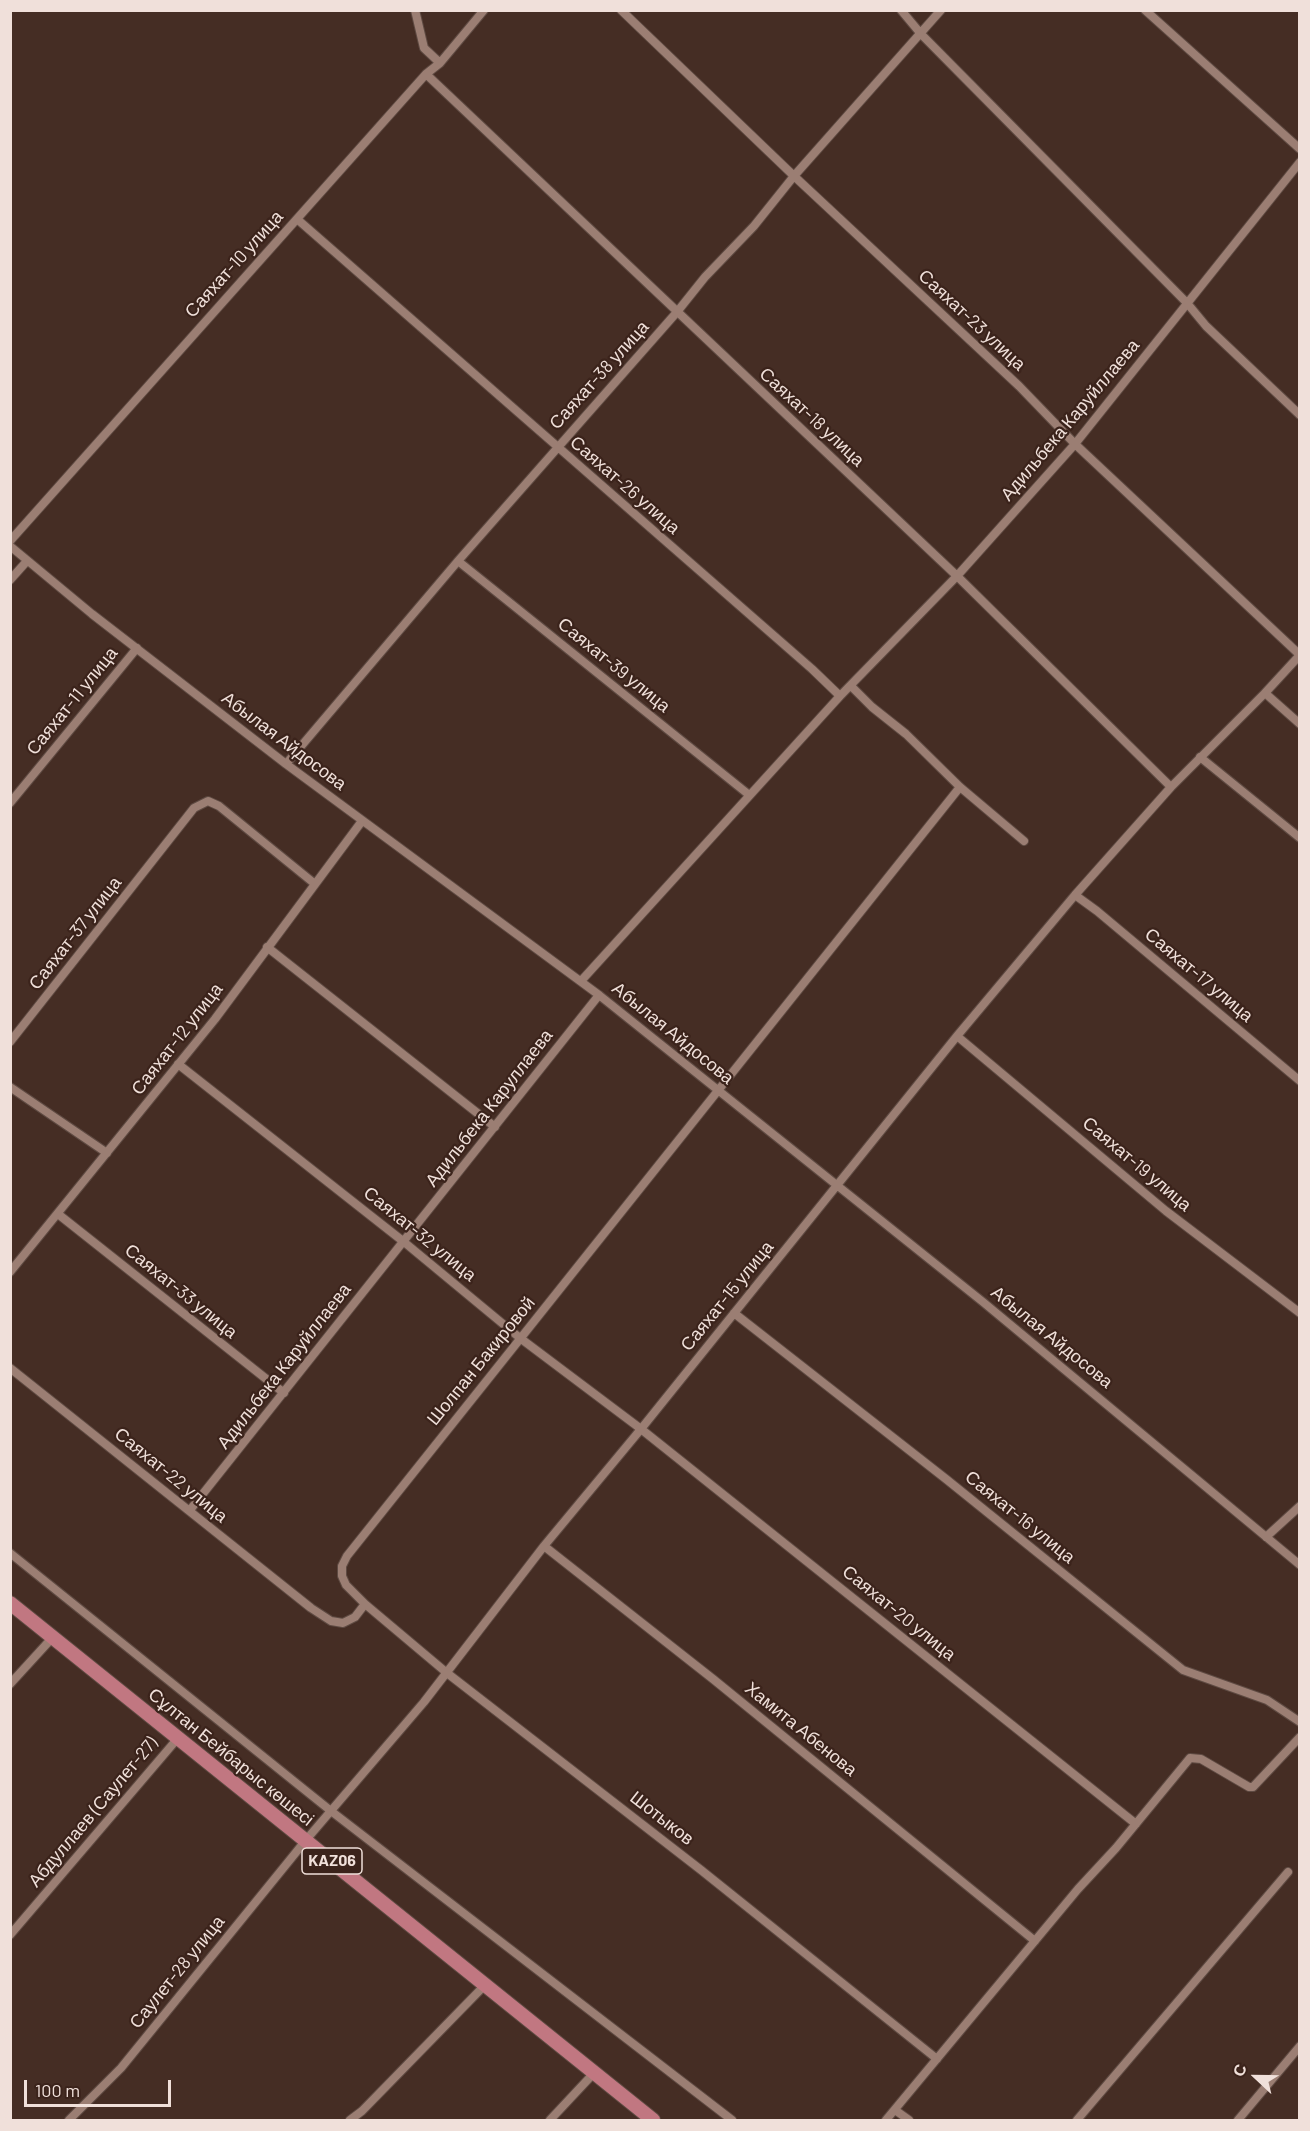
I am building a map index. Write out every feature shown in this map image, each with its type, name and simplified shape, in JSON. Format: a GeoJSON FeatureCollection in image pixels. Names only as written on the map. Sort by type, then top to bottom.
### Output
{"type":"FeatureCollection","features":[{"type":"Feature","properties":{"kind":"main road","name":"Сұлтан Бейбарыс көшесі"},"geometry":{"type":"LineString","coordinates":[[10,1603],[653,2121]]}},
{"type":"Feature","properties":{"kind":"street"},"geometry":{"type":"LineString","coordinates":[[415,10],[424,48],[440,63]]}},
{"type":"Feature","properties":{"kind":"street","name":"Саяхат-10 улица"},"geometry":{"type":"LineString","coordinates":[[10,541],[426,74],[440,63],[484,10]]}},
{"type":"Feature","properties":{"kind":"street","name":"Саяхат-23 улица"},"geometry":{"type":"LineString","coordinates":[[621,10],[794,176],[1019,386],[1075,444],[1299,655]]}},
{"type":"Feature","properties":{"kind":"street"},"geometry":{"type":"LineString","coordinates":[[901,10],[921,34],[1187,303],[1206,326],[1299,415]]}},
{"type":"Feature","properties":{"kind":"street","name":"Саяхат-38 улица"},"geometry":{"type":"LineString","coordinates":[[286,765],[458,561],[941,10]]}},
{"type":"Feature","properties":{"kind":"street"},"geometry":{"type":"LineString","coordinates":[[1145,10],[1299,149]]}},
{"type":"Feature","properties":{"kind":"street","name":"Саяхат-18 улица"},"geometry":{"type":"LineString","coordinates":[[426,74],[957,576],[1171,787]]}},
{"type":"Feature","properties":{"kind":"street","name":"Адильбека Каруйллаева"},"geometry":{"type":"LineString","coordinates":[[851,686],[957,576],[1075,444],[1299,164]]}},
{"type":"Feature","properties":{"kind":"street","name":"Саяхат-26 улица"},"geometry":{"type":"LineString","coordinates":[[297,219],[812,669],[840,696]]}},
{"type":"Feature","properties":{"kind":"street","name":"Абылая Айдосова"},"geometry":{"type":"LineString","coordinates":[[10,546],[286,765],[599,995],[983,1302],[1299,1565]]}},
{"type":"Feature","properties":{"kind":"street"},"geometry":{"type":"LineString","coordinates":[[10,580],[27,561]]}},
{"type":"Feature","properties":{"kind":"street","name":"Саяхат-39 улица"},"geometry":{"type":"LineString","coordinates":[[458,561],[748,794]]}},
{"type":"Feature","properties":{"kind":"street","name":"Саяхат-11 улица"},"geometry":{"type":"LineString","coordinates":[[10,803],[136,648]]}},
{"type":"Feature","properties":{"kind":"street","name":"Саяхат-15 улица"},"geometry":{"type":"LineString","coordinates":[[447,1673],[544,1546],[957,1036],[1075,895],[1171,787],[1265,693],[1299,655]]}},
{"type":"Feature","properties":{"kind":"street"},"geometry":{"type":"LineString","coordinates":[[581,981],[748,794],[851,686],[872,707],[906,734],[960,787],[1024,841]]}},
{"type":"Feature","properties":{"kind":"street"},"geometry":{"type":"LineString","coordinates":[[1265,693],[1299,724]]}},
{"type":"Feature","properties":{"kind":"street"},"geometry":{"type":"LineString","coordinates":[[1200,757],[1299,838]]}},
{"type":"Feature","properties":{"kind":"street","name":"Шолпан Бакировой"},"geometry":{"type":"LineString","coordinates":[[365,1604],[346,1585],[342,1576],[342,1566],[347,1556],[960,787]]}},
{"type":"Feature","properties":{"kind":"street","name":"Саяхат-37 улица"},"geometry":{"type":"LineString","coordinates":[[10,1042],[194,808],[208,801],[219,806],[315,884]]}},
{"type":"Feature","properties":{"kind":"street","name":"Саяхат-12 улица"},"geometry":{"type":"LineString","coordinates":[[10,1272],[215,1019],[362,821]]}},
{"type":"Feature","properties":{"kind":"street","name":"Саяхат-17 улица"},"geometry":{"type":"LineString","coordinates":[[1075,895],[1299,1081]]}},
{"type":"Feature","properties":{"kind":"street"},"geometry":{"type":"LineString","coordinates":[[267,947],[495,1127]]}},
{"type":"Feature","properties":{"kind":"street","name":"Адильбека Каруллаева"},"geometry":{"type":"LineString","coordinates":[[404,1242],[599,995]]}},
{"type":"Feature","properties":{"kind":"street","name":"Саяхат-19 улица"},"geometry":{"type":"LineString","coordinates":[[957,1036],[1166,1211],[1299,1313]]}},
{"type":"Feature","properties":{"kind":"street","name":"Саяхат-32 улица"},"geometry":{"type":"LineString","coordinates":[[178,1065],[404,1242],[520,1338],[641,1429]]}},
{"type":"Feature","properties":{"kind":"street"},"geometry":{"type":"LineString","coordinates":[[10,1087],[107,1153]]}},
{"type":"Feature","properties":{"kind":"street","name":"Саяхат-33 улица"},"geometry":{"type":"LineString","coordinates":[[58,1214],[284,1393]]}},
{"type":"Feature","properties":{"kind":"street","name":"Адильбека Каруйллаева"},"geometry":{"type":"LineString","coordinates":[[190,1510],[404,1242]]}},
{"type":"Feature","properties":{"kind":"street","name":"Саяхат-16 улица"},"geometry":{"type":"LineString","coordinates":[[734,1313],[937,1472],[1183,1670],[1267,1700],[1299,1722]]}},
{"type":"Feature","properties":{"kind":"street","name":"Саяхат-22 улица"},"geometry":{"type":"LineString","coordinates":[[10,1368],[311,1608],[331,1621],[343,1623],[355,1617],[365,1604]]}},
{"type":"Feature","properties":{"kind":"street","name":"Саяхат-20 улица"},"geometry":{"type":"LineString","coordinates":[[641,1429],[1136,1824]]}},
{"type":"Feature","properties":{"kind":"street"},"geometry":{"type":"LineString","coordinates":[[1266,1536],[1299,1506]]}},
{"type":"Feature","properties":{"kind":"street","name":"Хамита Абенова"},"geometry":{"type":"LineString","coordinates":[[544,1546],[713,1679],[1035,1941]]}},
{"type":"Feature","properties":{"kind":"street"},"geometry":{"type":"LineString","coordinates":[[10,1554],[331,1811],[732,2121]]}},
{"type":"Feature","properties":{"kind":"street","name":"Шотыков"},"geometry":{"type":"LineString","coordinates":[[365,1604],[447,1673],[701,1870],[937,2059]]}},
{"type":"Feature","properties":{"kind":"street"},"geometry":{"type":"LineString","coordinates":[[10,1684],[53,1637]]}},
{"type":"Feature","properties":{"kind":"street","name":"Саулет-28 улица"},"geometry":{"type":"LineString","coordinates":[[69,2121],[121,2068],[306,1840],[447,1673]]}},
{"type":"Feature","properties":{"kind":"street"},"geometry":{"type":"LineString","coordinates":[[886,2121],[1190,1758],[1201,1759],[1253,1787],[1299,1737]]}},
{"type":"Feature","properties":{"kind":"street","name":"Абдуллаев (Саулет-27)"},"geometry":{"type":"LineString","coordinates":[[10,1935],[178,1738]]}},
{"type":"Feature","properties":{"kind":"street"},"geometry":{"type":"LineString","coordinates":[[1077,2121],[1288,1872]]}},
{"type":"Feature","properties":{"kind":"street"},"geometry":{"type":"LineString","coordinates":[[350,2121],[485,1985]]}},
{"type":"Feature","properties":{"kind":"street"},"geometry":{"type":"LineString","coordinates":[[1238,2121],[1299,2046]]}},
{"type":"Feature","properties":{"kind":"street"},"geometry":{"type":"LineString","coordinates":[[550,2121],[594,2073]]}},
{"type":"Feature","properties":{"kind":"street"},"geometry":{"type":"LineString","coordinates":[[895,2110],[909,2121]]}}]}
